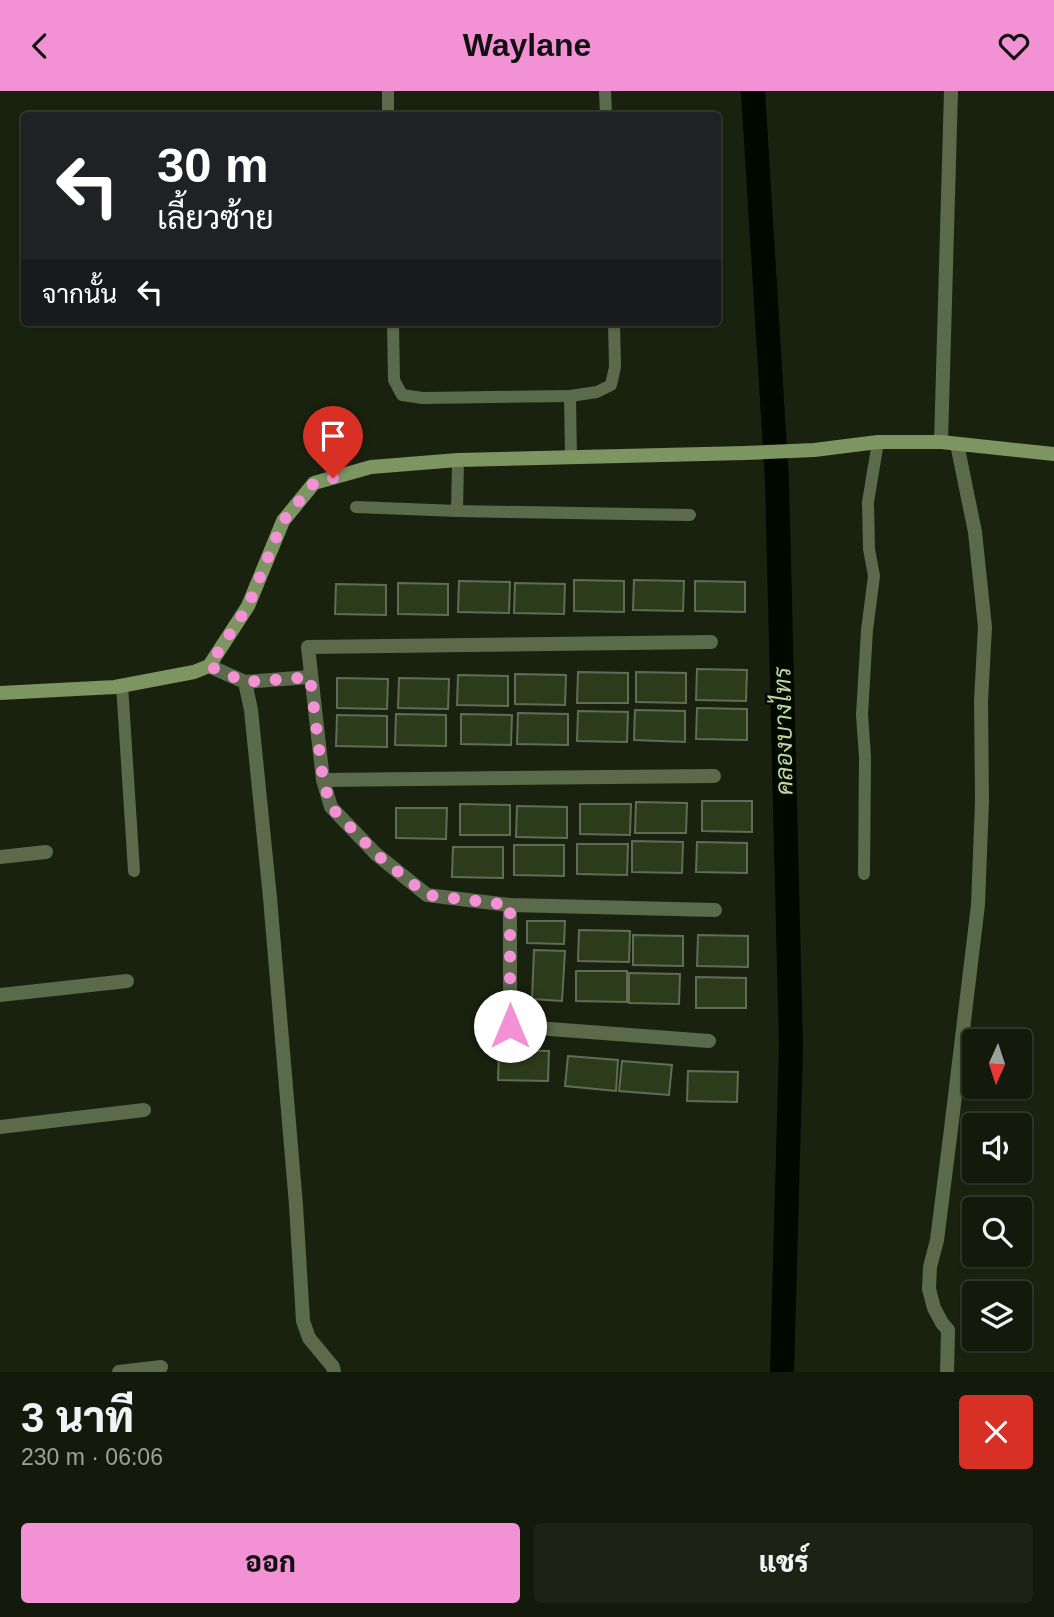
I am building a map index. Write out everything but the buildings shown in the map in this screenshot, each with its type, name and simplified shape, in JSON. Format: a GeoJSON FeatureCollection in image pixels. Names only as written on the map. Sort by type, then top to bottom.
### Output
{"type":"FeatureCollection","features":[{"type":"Feature","properties":{"kind":"street"},"geometry":{"type":"LineString","coordinates":[[941,442],[951,91]]}},
{"type":"Feature","properties":{"kind":"street"},"geometry":{"type":"LineString","coordinates":[[0,693],[122,685],[194,672],[209,666],[248,606],[283,521],[314,483],[371,467],[458,460],[814,450],[878,442],[941,442],[1054,454]]}},
{"type":"Feature","properties":{"kind":"street"},"geometry":{"type":"LineString","coordinates":[[947,1372],[948,1330],[934,1308],[929,1289],[930,1267],[937,1240],[978,905],[982,801],[981,701],[985,627],[975,532],[957,444]]}},
{"type":"Feature","properties":{"kind":"street"},"geometry":{"type":"LineString","coordinates":[[711,642],[308,647],[323,780],[331,807],[376,854],[427,895],[510,905],[715,910]]}},
{"type":"Feature","properties":{"kind":"street"},"geometry":{"type":"LineString","coordinates":[[209,666],[245,682],[310,677]]}},
{"type":"Feature","properties":{"kind":"street"},"geometry":{"type":"LineString","coordinates":[[245,682],[251,711],[268,884],[296,1205],[303,1321],[309,1338],[333,1367],[334,1372]]}},
{"type":"Feature","properties":{"kind":"street"},"geometry":{"type":"LineString","coordinates":[[323,780],[714,776]]}},
{"type":"Feature","properties":{"kind":"street"},"geometry":{"type":"LineString","coordinates":[[0,857],[46,852]]}},
{"type":"Feature","properties":{"kind":"street"},"geometry":{"type":"LineString","coordinates":[[510,905],[510,1026],[709,1041]]}},
{"type":"Feature","properties":{"kind":"street"},"geometry":{"type":"LineString","coordinates":[[0,995],[127,981]]}},
{"type":"Feature","properties":{"kind":"street"},"geometry":{"type":"LineString","coordinates":[[0,1126],[144,1110]]}},
{"type":"Feature","properties":{"kind":"street"},"geometry":{"type":"LineString","coordinates":[[119,1372],[162,1367]]}},
{"type":"Feature","properties":{"kind":"lane"},"geometry":{"type":"LineString","coordinates":[[388,91],[388,112]]}},
{"type":"Feature","properties":{"kind":"lane"},"geometry":{"type":"LineString","coordinates":[[605,91],[606,112]]}},
{"type":"Feature","properties":{"kind":"lane"},"geometry":{"type":"LineString","coordinates":[[393,326],[394,380],[402,395],[423,398],[597,392],[611,385],[615,367],[614,326]]}},
{"type":"Feature","properties":{"kind":"lane"},"geometry":{"type":"LineString","coordinates":[[570,395],[572,458]]}},
{"type":"Feature","properties":{"kind":"lane"},"geometry":{"type":"LineString","coordinates":[[864,874],[865,757],[862,715],[867,630],[874,576],[869,549],[868,502],[878,442]]}},
{"type":"Feature","properties":{"kind":"lane"},"geometry":{"type":"LineString","coordinates":[[457,511],[458,460]]}},
{"type":"Feature","properties":{"kind":"lane"},"geometry":{"type":"LineString","coordinates":[[356,507],[690,515]]}},
{"type":"Feature","properties":{"kind":"lane"},"geometry":{"type":"LineString","coordinates":[[122,685],[134,871]]}},
{"type":"Feature","properties":{"kind":"waterway","name":"คลองบางไทร"},"geometry":{"type":"LineString","coordinates":[[753,91],[777,481],[791,1047],[782,1372]]}},
{"type":"Feature","properties":{"kind":"route"},"geometry":{"type":"LineString","coordinates":[[333,478],[314,483],[283,521],[248,606],[209,666],[245,682],[310,677],[323,780],[331,807],[376,854],[427,895],[510,905],[510,1026]]}}]}
